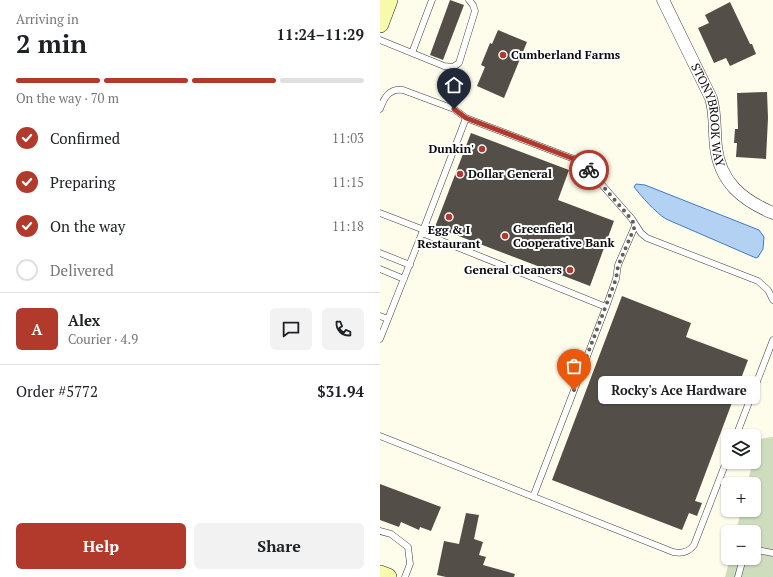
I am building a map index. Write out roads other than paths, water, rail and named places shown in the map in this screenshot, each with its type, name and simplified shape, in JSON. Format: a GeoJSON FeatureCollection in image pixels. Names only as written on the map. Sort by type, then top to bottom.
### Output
{"type":"FeatureCollection","features":[{"type":"Feature","properties":{"kind":"main road"},"geometry":{"type":"LineString","coordinates":[[380,24],[389,0]]}},
{"type":"Feature","properties":{"kind":"main road"},"geometry":{"type":"LineString","coordinates":[[380,574],[388,577]]}},
{"type":"Feature","properties":{"kind":"street","name":"STONYBROOK WAY"},"geometry":{"type":"LineString","coordinates":[[663,0],[711,98],[716,148],[719,162],[725,176],[734,189],[746,199],[773,213]]}},
{"type":"Feature","properties":{"kind":"lane"},"geometry":{"type":"LineString","coordinates":[[412,53],[432,0]]}},
{"type":"Feature","properties":{"kind":"lane"},"geometry":{"type":"LineString","coordinates":[[380,40],[444,66],[453,67],[459,63],[475,11],[469,0]]}},
{"type":"Feature","properties":{"kind":"lane"},"geometry":{"type":"LineString","coordinates":[[380,109],[387,95],[392,91],[401,90],[454,109],[466,118],[582,162],[643,235],[651,240],[758,281],[768,290],[773,300]]}},
{"type":"Feature","properties":{"kind":"lane"},"geometry":{"type":"LineString","coordinates":[[380,339],[423,232],[466,118]]}},
{"type":"Feature","properties":{"kind":"lane"},"geometry":{"type":"LineString","coordinates":[[380,213],[606,307]]}},
{"type":"Feature","properties":{"kind":"lane"},"geometry":{"type":"LineString","coordinates":[[533,497],[606,307],[617,277],[619,264],[635,226]]}},
{"type":"Feature","properties":{"kind":"lane"},"geometry":{"type":"LineString","coordinates":[[380,253],[410,265]]}},
{"type":"Feature","properties":{"kind":"lane"},"geometry":{"type":"LineString","coordinates":[[380,269],[404,279]]}},
{"type":"Feature","properties":{"kind":"lane"},"geometry":{"type":"LineString","coordinates":[[380,316],[388,319]]}},
{"type":"Feature","properties":{"kind":"lane"},"geometry":{"type":"LineString","coordinates":[[739,429],[773,340]]}},
{"type":"Feature","properties":{"kind":"lane"},"geometry":{"type":"LineString","coordinates":[[380,436],[673,552],[682,553],[688,551],[694,545],[723,469]]}},
{"type":"Feature","properties":{"kind":"lane"},"geometry":{"type":"LineString","coordinates":[[380,531],[391,534],[408,547],[410,564],[405,577]]}},
{"type":"Feature","properties":{"kind":"lane"},"geometry":{"type":"LineString","coordinates":[[761,551],[773,553]]}},
{"type":"Feature","properties":{"kind":"lane"},"geometry":{"type":"LineString","coordinates":[[738,577],[741,565]]}},
{"type":"Feature","properties":{"kind":"water"},"geometry":{"type":"Polygon","coordinates":[[[636,184],[645,185],[759,230],[764,237],[763,249],[756,258],[666,219],[653,208],[634,187],[636,184]]]}},
{"type":"Feature","properties":{"kind":"place","name":"Cumberland Farms"},"geometry":{"type":"Point","coordinates":[503,55]}},
{"type":"Feature","properties":{"kind":"place","name":"Dunkin'"},"geometry":{"type":"Point","coordinates":[482,149]}},
{"type":"Feature","properties":{"kind":"place","name":"Dollar General"},"geometry":{"type":"Point","coordinates":[460,174]}},
{"type":"Feature","properties":{"kind":"place","name":"Egg & I Restaurant"},"geometry":{"type":"Point","coordinates":[449,217]}},
{"type":"Feature","properties":{"kind":"place","name":"Greenfield Cooperative Bank"},"geometry":{"type":"Point","coordinates":[505,236]}},
{"type":"Feature","properties":{"kind":"place","name":"General Cleaners"},"geometry":{"type":"Point","coordinates":[570,270]}},
{"type":"Feature","properties":{"kind":"place","name":"Rocky's Ace Hardware"},"geometry":{"type":"Point","coordinates":[574,390]}}]}
